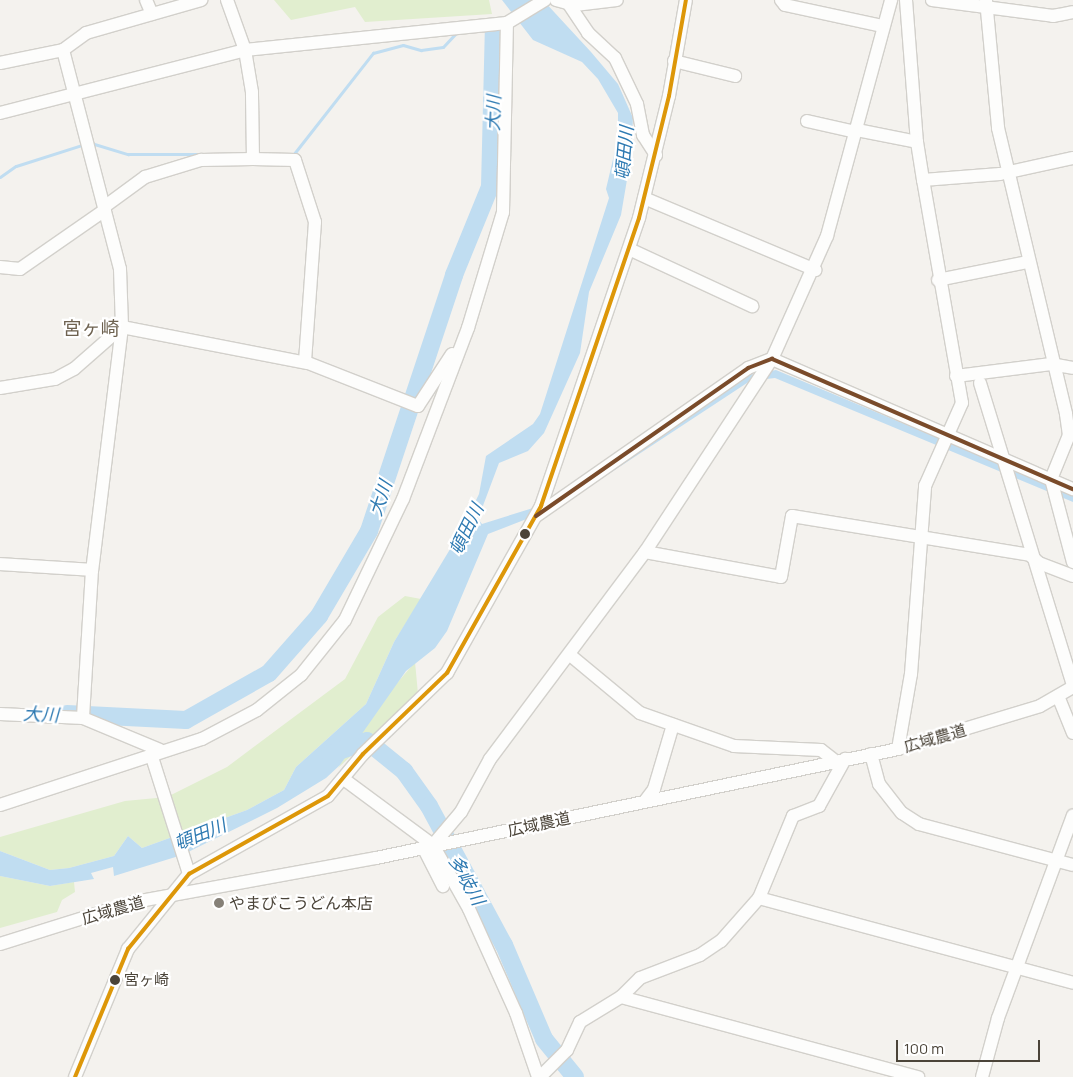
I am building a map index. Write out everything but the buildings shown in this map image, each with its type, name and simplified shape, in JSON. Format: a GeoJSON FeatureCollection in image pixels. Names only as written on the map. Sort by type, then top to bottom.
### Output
{"type":"FeatureCollection","features":[{"type":"Feature","properties":{"kind":"street"},"geometry":{"type":"LineString","coordinates":[[146,0],[152,14]]}},
{"type":"Feature","properties":{"kind":"street"},"geometry":{"type":"LineString","coordinates":[[0,63],[63,50],[86,33],[201,0]]}},
{"type":"Feature","properties":{"kind":"street"},"geometry":{"type":"LineString","coordinates":[[227,0],[245,50],[252,92],[253,159]]}},
{"type":"Feature","properties":{"kind":"street"},"geometry":{"type":"LineString","coordinates":[[0,112],[245,50],[510,21],[545,0]]}},
{"type":"Feature","properties":{"kind":"street"},"geometry":{"type":"LineString","coordinates":[[562,2],[617,0]]}},
{"type":"Feature","properties":{"kind":"street"},"geometry":{"type":"LineString","coordinates":[[75,1077],[128,949],[189,874],[328,796],[345,780],[363,754],[447,673],[538,511],[545,493],[629,249],[644,198],[656,155],[686,0]]}},
{"type":"Feature","properties":{"kind":"street"},"geometry":{"type":"LineString","coordinates":[[781,0],[785,5],[882,26]]}},
{"type":"Feature","properties":{"kind":"street"},"geometry":{"type":"LineString","coordinates":[[428,846],[461,812],[490,759],[646,552],[772,360],[815,270],[856,131],[882,26],[891,0]]}},
{"type":"Feature","properties":{"kind":"street"},"geometry":{"type":"LineString","coordinates":[[898,749],[910,674],[925,486],[962,403],[938,280],[917,142],[906,0]]}},
{"type":"Feature","properties":{"kind":"street"},"geometry":{"type":"LineString","coordinates":[[932,0],[986,4],[1053,16],[1073,12]]}},
{"type":"Feature","properties":{"kind":"street"},"geometry":{"type":"LineString","coordinates":[[562,2],[588,33],[615,58],[637,104],[643,135],[656,155]]}},
{"type":"Feature","properties":{"kind":"street"},"geometry":{"type":"LineString","coordinates":[[986,4],[998,128],[1027,262],[1069,435],[1052,480],[1073,562]]}},
{"type":"Feature","properties":{"kind":"street"},"geometry":{"type":"LineString","coordinates":[[0,805],[156,752],[202,739],[257,710],[301,675],[322,651],[361,592],[384,545],[468,328],[505,202],[510,21]]}},
{"type":"Feature","properties":{"kind":"street"},"geometry":{"type":"LineString","coordinates":[[63,50],[120,269],[122,327],[92,570],[83,718]]}},
{"type":"Feature","properties":{"kind":"street"},"geometry":{"type":"LineString","coordinates":[[674,61],[735,76]]}},
{"type":"Feature","properties":{"kind":"street"},"geometry":{"type":"LineString","coordinates":[[807,121],[917,142]]}},
{"type":"Feature","properties":{"kind":"street"},"geometry":{"type":"LineString","coordinates":[[923,180],[1007,172],[1073,158]]}},
{"type":"Feature","properties":{"kind":"street"},"geometry":{"type":"LineString","coordinates":[[0,267],[20,269],[105,209],[145,177],[201,160],[295,160],[315,222],[305,362]]}},
{"type":"Feature","properties":{"kind":"street"},"geometry":{"type":"LineString","coordinates":[[644,198],[815,270]]}},
{"type":"Feature","properties":{"kind":"street"},"geometry":{"type":"LineString","coordinates":[[629,249],[752,306]]}},
{"type":"Feature","properties":{"kind":"street"},"geometry":{"type":"LineString","coordinates":[[938,280],[1027,262]]}},
{"type":"Feature","properties":{"kind":"street"},"geometry":{"type":"LineString","coordinates":[[122,327],[305,362],[418,406],[468,328]]}},
{"type":"Feature","properties":{"kind":"street"},"geometry":{"type":"LineString","coordinates":[[0,388],[55,379],[74,369],[122,327]]}},
{"type":"Feature","properties":{"kind":"street"},"geometry":{"type":"LineString","coordinates":[[538,511],[748,368],[772,360],[949,434],[1073,489]]}},
{"type":"Feature","properties":{"kind":"street"},"geometry":{"type":"LineString","coordinates":[[956,376],[1051,364],[1073,368]]}},
{"type":"Feature","properties":{"kind":"street"},"geometry":{"type":"LineString","coordinates":[[980,383],[1030,554],[1073,686]]}},
{"type":"Feature","properties":{"kind":"street"},"geometry":{"type":"LineString","coordinates":[[646,552],[781,577],[792,516],[1030,554],[1039,563],[1073,576]]}},
{"type":"Feature","properties":{"kind":"street"},"geometry":{"type":"LineString","coordinates":[[0,564],[92,570]]}},
{"type":"Feature","properties":{"kind":"street"},"geometry":{"type":"LineString","coordinates":[[345,780],[428,846],[469,909],[516,1013],[539,1077],[567,1050],[580,1022],[621,996],[640,978],[700,955],[721,941],[759,898],[793,816],[819,806],[840,760],[821,750],[734,746],[631,709],[570,655]]}},
{"type":"Feature","properties":{"kind":"street","name":"広域農道"},"geometry":{"type":"LineString","coordinates":[[0,944],[172,894],[428,846],[898,749],[1004,718],[1058,696],[1073,686]]}},
{"type":"Feature","properties":{"kind":"street"},"geometry":{"type":"LineString","coordinates":[[1058,696],[1073,733]]}},
{"type":"Feature","properties":{"kind":"street"},"geometry":{"type":"LineString","coordinates":[[0,714],[83,718],[156,752]]}},
{"type":"Feature","properties":{"kind":"street"},"geometry":{"type":"LineString","coordinates":[[645,801],[654,789],[674,725]]}},
{"type":"Feature","properties":{"kind":"street"},"geometry":{"type":"LineString","coordinates":[[156,752],[189,874]]}},
{"type":"Feature","properties":{"kind":"street"},"geometry":{"type":"LineString","coordinates":[[871,754],[884,792],[902,814],[919,824],[1073,865]]}},
{"type":"Feature","properties":{"kind":"street"},"geometry":{"type":"LineString","coordinates":[[982,1077],[998,1018],[1073,815]]}},
{"type":"Feature","properties":{"kind":"street"},"geometry":{"type":"LineString","coordinates":[[428,846],[443,886]]}},
{"type":"Feature","properties":{"kind":"street"},"geometry":{"type":"LineString","coordinates":[[759,898],[1073,983]]}},
{"type":"Feature","properties":{"kind":"street"},"geometry":{"type":"LineString","coordinates":[[621,996],[918,1077]]}},
{"type":"Feature","properties":{"kind":"green space"},"geometry":{"type":"Polygon","coordinates":[[[274,0],[489,0],[492,14],[365,22],[355,7],[291,20],[274,0]]]}},
{"type":"Feature","properties":{"kind":"green space"},"geometry":{"type":"Polygon","coordinates":[[[405,596],[421,599],[394,642],[366,704],[296,767],[284,790],[247,810],[142,848],[128,836],[114,856],[69,868],[50,870],[0,851],[0,837],[125,801],[167,797],[227,767],[345,679],[378,617],[405,596]]]}},
{"type":"Feature","properties":{"kind":"green space"},"geometry":{"type":"Polygon","coordinates":[[[415,662],[418,694],[338,768],[379,704],[415,662]]]}},
{"type":"Feature","properties":{"kind":"green space"},"geometry":{"type":"Polygon","coordinates":[[[0,876],[50,886],[74,882],[75,892],[62,900],[57,912],[0,928],[0,876]]]}},
{"type":"Feature","properties":{"kind":"water","name":"頓田川"},"geometry":{"type":"Polygon","coordinates":[[[502,0],[543,0],[618,84],[633,118],[631,156],[621,215],[589,292],[580,353],[544,433],[528,451],[499,463],[478,519],[482,524],[549,503],[748,375],[776,370],[1073,495],[1073,502],[775,378],[750,381],[560,506],[488,534],[447,631],[435,648],[406,671],[340,765],[326,778],[277,808],[182,855],[114,876],[113,867],[91,873],[94,879],[50,886],[0,876],[0,851],[50,870],[69,868],[114,856],[128,836],[142,848],[247,810],[284,790],[296,767],[366,704],[394,642],[461,531],[479,494],[486,456],[533,424],[540,414],[609,198],[606,189],[618,138],[618,113],[598,79],[582,62],[533,40],[502,0]]]}},
{"type":"Feature","properties":{"kind":"waterway","name":"大川"},"geometry":{"type":"LineString","coordinates":[[67,714],[186,720],[269,673],[319,616],[369,531],[454,275],[490,187],[494,27]]}},
{"type":"Feature","properties":{"kind":"waterway"},"geometry":{"type":"LineString","coordinates":[[293,155],[373,53],[403,45],[421,50],[443,47],[457,32]]}},
{"type":"Feature","properties":{"kind":"waterway"},"geometry":{"type":"LineString","coordinates":[[91,143],[128,154],[210,154]]}},
{"type":"Feature","properties":{"kind":"waterway"},"geometry":{"type":"LineString","coordinates":[[0,177],[16,166],[85,144]]}},
{"type":"Feature","properties":{"kind":"waterway","name":"多岐川"},"geometry":{"type":"LineString","coordinates":[[330,754],[367,741],[404,771],[429,806],[504,945],[544,1039],[575,1077]]}},
{"type":"Feature","properties":{"kind":"transit line"},"geometry":{"type":"LineString","coordinates":[[75,1077],[128,949],[189,874],[328,796],[363,754],[447,673],[541,506],[639,218],[669,96],[686,0]]}},
{"type":"Feature","properties":{"kind":"transit line"},"geometry":{"type":"LineString","coordinates":[[536,516],[748,368],[772,359],[1073,489]]}},
{"type":"Feature","properties":{"kind":"place","name":"やまびこうどん本店"},"geometry":{"type":"Point","coordinates":[219,903]}},
{"type":"Feature","properties":{"kind":"place","name":"宮ヶ崎"},"geometry":{"type":"Point","coordinates":[115,980]}},
{"type":"Feature","properties":{"kind":"district","name":"宮ヶ崎"},"geometry":{"type":"Point","coordinates":[91,329]}}]}
